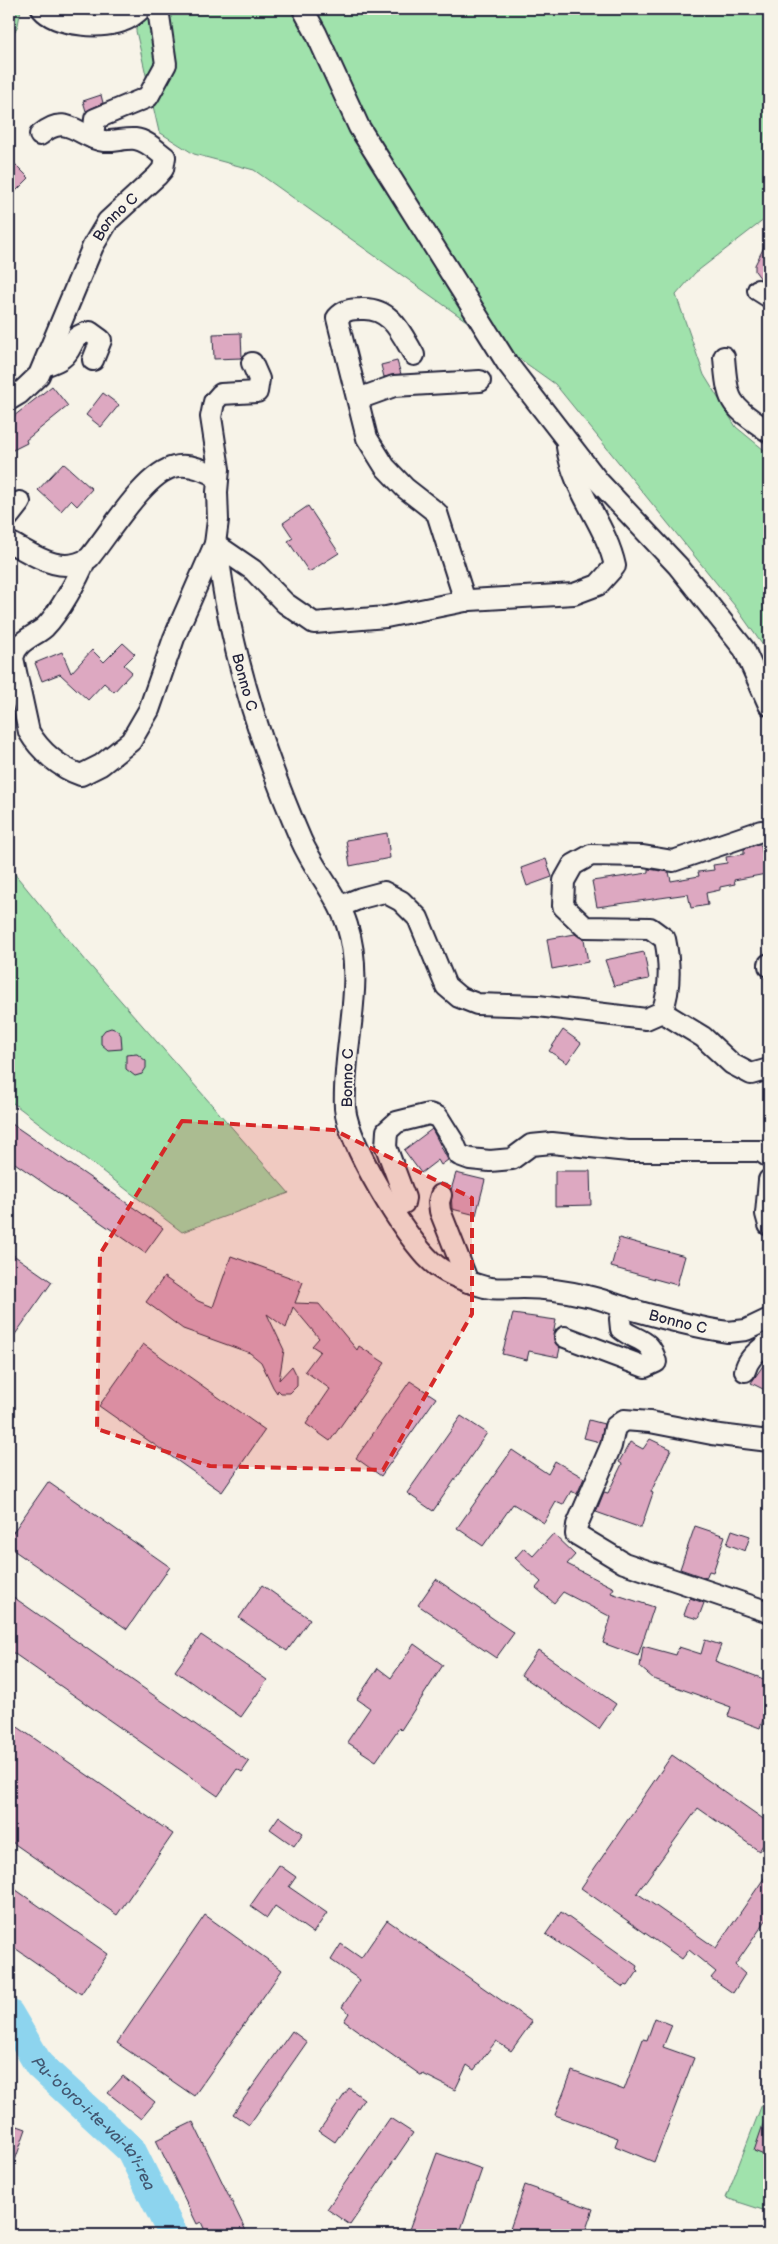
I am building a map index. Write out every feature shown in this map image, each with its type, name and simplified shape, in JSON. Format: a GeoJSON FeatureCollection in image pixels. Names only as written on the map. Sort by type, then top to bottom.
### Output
{"type":"FeatureCollection","features":[{"type":"Feature","properties":{"kind":"street"},"geometry":{"type":"LineString","coordinates":[[42,9],[53,17],[66,21],[99,25],[125,20],[142,9]]}},
{"type":"Feature","properties":{"kind":"street"},"geometry":{"type":"LineString","coordinates":[[94,138],[95,119],[148,97],[166,64],[158,9]]}},
{"type":"Feature","properties":{"kind":"street"},"geometry":{"type":"LineString","coordinates":[[303,9],[359,127],[507,363],[598,482],[678,566],[744,649],[769,705]]}},
{"type":"Feature","properties":{"kind":"street","name":"Bonno C"},"geometry":{"type":"LineString","coordinates":[[9,400],[30,385],[44,366],[93,246],[108,221],[163,170],[165,156],[143,141],[135,139],[104,141],[94,138],[77,128],[61,125],[47,129],[40,135]]}},
{"type":"Feature","properties":{"kind":"street"},"geometry":{"type":"LineString","coordinates":[[414,355],[394,322],[382,312],[370,308],[343,311],[337,318],[368,438],[385,466],[404,488],[437,513],[465,601]]}},
{"type":"Feature","properties":{"kind":"street"},"geometry":{"type":"LineString","coordinates":[[44,366],[62,358],[68,351],[73,339],[81,334],[90,332],[101,340],[93,360]]}},
{"type":"Feature","properties":{"kind":"street"},"geometry":{"type":"LineString","coordinates":[[724,357],[727,389],[735,408],[769,432]]}},
{"type":"Feature","properties":{"kind":"street"},"geometry":{"type":"LineString","coordinates":[[218,478],[196,468],[184,466],[167,469],[158,473],[142,489],[103,542],[85,561],[74,585],[45,626],[20,644],[14,651],[13,658],[29,732],[35,743],[71,772],[81,775],[101,765],[131,741],[149,710],[174,638],[216,544],[219,469],[211,417],[214,402],[221,394],[257,392],[258,379],[252,362]]}},
{"type":"Feature","properties":{"kind":"street"},"geometry":{"type":"LineString","coordinates":[[358,399],[394,386],[480,382]]}},
{"type":"Feature","properties":{"kind":"street"},"geometry":{"type":"LineString","coordinates":[[216,544],[254,570],[285,603],[314,623],[386,617],[465,601],[574,594],[598,585],[616,566],[611,547],[588,505],[569,463],[565,440]]}},
{"type":"Feature","properties":{"kind":"street"},"geometry":{"type":"LineString","coordinates":[[9,542],[52,564],[72,566],[85,561]]}},
{"type":"Feature","properties":{"kind":"street","name":"Bonno C"},"geometry":{"type":"LineString","coordinates":[[216,544],[232,639],[250,707],[273,774],[309,858],[341,906],[350,934],[354,964],[345,1109],[351,1135],[371,1175],[407,1231],[431,1262],[452,1275],[489,1288],[552,1289],[591,1296],[624,1307],[728,1332],[746,1330],[769,1319]]}},
{"type":"Feature","properties":{"kind":"street"},"geometry":{"type":"LineString","coordinates":[[341,906],[360,898],[384,892],[401,901],[418,918],[446,986],[460,997],[477,1004],[538,1006],[646,1019],[662,1012],[666,1001],[670,961],[665,939],[650,928],[586,927],[562,906],[564,881],[573,865],[591,855],[643,856],[672,861],[761,831]]}},
{"type":"Feature","properties":{"kind":"street"},"geometry":{"type":"LineString","coordinates":[[662,1012],[703,1037],[732,1064],[751,1074],[769,1069]]}},
{"type":"Feature","properties":{"kind":"street"},"geometry":{"type":"LineString","coordinates":[[392,1208],[404,1202],[405,1198],[386,1147],[387,1131],[398,1122],[429,1114],[438,1117],[443,1122],[459,1155],[470,1159],[490,1161],[512,1159],[531,1145],[552,1143],[628,1151],[760,1151],[769,1157]]}},
{"type":"Feature","properties":{"kind":"street"},"geometry":{"type":"LineString","coordinates":[[769,1180],[766,1214],[769,1225]]}},
{"type":"Feature","properties":{"kind":"street"},"geometry":{"type":"LineString","coordinates":[[441,1195],[439,1202],[443,1218],[468,1282]]}},
{"type":"Feature","properties":{"kind":"street"},"geometry":{"type":"LineString","coordinates":[[566,1337],[645,1367],[654,1364],[656,1362],[654,1352],[646,1342],[621,1329],[620,1319],[624,1307]]}},
{"type":"Feature","properties":{"kind":"street"},"geometry":{"type":"LineString","coordinates":[[746,1371],[747,1363],[752,1356],[769,1342]]}},
{"type":"Feature","properties":{"kind":"street"},"geometry":{"type":"LineString","coordinates":[[769,1441],[712,1434],[650,1422],[624,1420],[615,1427],[611,1446],[577,1525],[576,1534],[624,1563],[769,1612]]}},
{"type":"Feature","properties":{"kind":"highlighted area"},"geometry":{"type":"Polygon","coordinates":[[[182,1121],[334,1130],[472,1198],[472,1314],[383,1470],[210,1466],[97,1429],[100,1254],[182,1121]]]}},
{"type":"Feature","properties":{"kind":"green space"},"geometry":{"type":"Polygon","coordinates":[[[9,9],[21,9],[18,25],[9,44],[9,9]]]}},
{"type":"Feature","properties":{"kind":"green space"},"geometry":{"type":"Polygon","coordinates":[[[137,9],[769,9],[769,216],[695,273],[676,295],[704,375],[736,427],[769,454],[769,654],[735,606],[555,384],[254,170],[194,154],[159,132],[136,31],[137,9]]]}},
{"type":"Feature","properties":{"kind":"green space"},"geometry":{"type":"Polygon","coordinates":[[[9,867],[87,962],[289,1193],[182,1232],[9,1100],[9,867]]]}},
{"type":"Feature","properties":{"kind":"green space"},"geometry":{"type":"Polygon","coordinates":[[[769,2086],[769,2212],[726,2198],[769,2086]]]}},
{"type":"Feature","properties":{"kind":"building"},"geometry":{"type":"Polygon","coordinates":[[[101,95],[103,103],[86,111],[83,101],[101,95]]]}},
{"type":"Feature","properties":{"kind":"building"},"geometry":{"type":"Polygon","coordinates":[[[9,158],[29,178],[9,198],[9,158]]]}},
{"type":"Feature","properties":{"kind":"building"},"geometry":{"type":"Polygon","coordinates":[[[769,237],[769,283],[761,279],[755,271],[755,265],[769,237]]]}},
{"type":"Feature","properties":{"kind":"building"},"geometry":{"type":"Polygon","coordinates":[[[241,333],[242,358],[214,359],[213,334],[241,333]]]}},
{"type":"Feature","properties":{"kind":"building"},"geometry":{"type":"Polygon","coordinates":[[[397,361],[401,374],[384,377],[381,365],[397,361]]]}},
{"type":"Feature","properties":{"kind":"building"},"geometry":{"type":"Polygon","coordinates":[[[52,386],[68,406],[26,440],[27,443],[9,452],[9,420],[52,386]]]}},
{"type":"Feature","properties":{"kind":"building"},"geometry":{"type":"Polygon","coordinates":[[[103,393],[119,405],[101,427],[86,415],[103,393]]]}},
{"type":"Feature","properties":{"kind":"building"},"geometry":{"type":"Polygon","coordinates":[[[63,463],[92,489],[77,506],[71,500],[61,511],[38,490],[63,463]]]}},
{"type":"Feature","properties":{"kind":"building"},"geometry":{"type":"Polygon","coordinates":[[[308,506],[339,553],[309,572],[288,541],[293,538],[283,523],[308,506]]]}},
{"type":"Feature","properties":{"kind":"building"},"geometry":{"type":"Polygon","coordinates":[[[123,643],[135,654],[124,665],[132,672],[114,692],[104,683],[88,700],[60,674],[42,681],[35,663],[62,652],[71,673],[92,650],[104,662],[123,643]]]}},
{"type":"Feature","properties":{"kind":"building"},"geometry":{"type":"Polygon","coordinates":[[[387,833],[390,858],[350,866],[346,840],[387,833]]]}},
{"type":"Feature","properties":{"kind":"building"},"geometry":{"type":"Polygon","coordinates":[[[761,845],[766,874],[734,880],[735,884],[720,887],[720,890],[706,893],[708,905],[691,908],[688,894],[597,907],[592,881],[648,873],[648,869],[669,872],[671,881],[699,876],[698,872],[714,870],[713,865],[727,863],[726,857],[744,854],[744,849],[761,845]]]}},
{"type":"Feature","properties":{"kind":"building"},"geometry":{"type":"Polygon","coordinates":[[[546,859],[552,877],[527,886],[521,868],[546,859]]]}},
{"type":"Feature","properties":{"kind":"building"},"geometry":{"type":"Polygon","coordinates":[[[575,934],[584,939],[588,962],[552,969],[547,939],[575,934]]]}},
{"type":"Feature","properties":{"kind":"building"},"geometry":{"type":"Polygon","coordinates":[[[644,952],[649,979],[614,986],[605,960],[644,952]]]}},
{"type":"Feature","properties":{"kind":"building"},"geometry":{"type":"Polygon","coordinates":[[[111,1028],[117,1030],[121,1035],[122,1049],[108,1050],[101,1044],[101,1035],[105,1030],[111,1028]]]}},
{"type":"Feature","properties":{"kind":"building"},"geometry":{"type":"Polygon","coordinates":[[[563,1030],[581,1043],[567,1063],[549,1051],[563,1030]]]}},
{"type":"Feature","properties":{"kind":"building"},"geometry":{"type":"Polygon","coordinates":[[[137,1054],[146,1061],[146,1068],[142,1074],[135,1076],[126,1069],[126,1055],[137,1054]]]}},
{"type":"Feature","properties":{"kind":"building"},"geometry":{"type":"Polygon","coordinates":[[[9,1122],[163,1228],[145,1253],[9,1159],[9,1122]]]}},
{"type":"Feature","properties":{"kind":"building"},"geometry":{"type":"Polygon","coordinates":[[[432,1129],[448,1160],[441,1165],[438,1160],[421,1173],[404,1150],[432,1129]]]}},
{"type":"Feature","properties":{"kind":"building"},"geometry":{"type":"Polygon","coordinates":[[[555,1171],[590,1171],[591,1205],[555,1206],[555,1171]]]}},
{"type":"Feature","properties":{"kind":"building"},"geometry":{"type":"Polygon","coordinates":[[[456,1173],[485,1180],[476,1215],[452,1209],[451,1190],[456,1173]]]}},
{"type":"Feature","properties":{"kind":"building"},"geometry":{"type":"Polygon","coordinates":[[[619,1238],[685,1256],[677,1285],[611,1267],[619,1238]]]}},
{"type":"Feature","properties":{"kind":"building"},"geometry":{"type":"Polygon","coordinates":[[[9,1252],[52,1282],[9,1343],[9,1252]]]}},
{"type":"Feature","properties":{"kind":"building"},"geometry":{"type":"Polygon","coordinates":[[[231,1256],[303,1282],[295,1303],[319,1304],[357,1350],[359,1346],[385,1363],[330,1441],[306,1424],[330,1389],[305,1371],[320,1351],[312,1346],[319,1338],[293,1307],[286,1328],[267,1314],[284,1350],[279,1380],[292,1366],[297,1376],[297,1386],[290,1393],[281,1393],[278,1390],[277,1393],[261,1362],[250,1353],[183,1329],[146,1302],[164,1277],[198,1301],[213,1307],[231,1256]]]}},
{"type":"Feature","properties":{"kind":"building"},"geometry":{"type":"Polygon","coordinates":[[[513,1314],[556,1320],[553,1335],[556,1344],[560,1348],[558,1357],[529,1351],[527,1360],[502,1354],[513,1314]]]}},
{"type":"Feature","properties":{"kind":"building"},"geometry":{"type":"Polygon","coordinates":[[[143,1344],[265,1430],[222,1492],[99,1406],[143,1344]]]}},
{"type":"Feature","properties":{"kind":"building"},"geometry":{"type":"Polygon","coordinates":[[[769,1357],[769,1382],[765,1390],[751,1383],[769,1357]]]}},
{"type":"Feature","properties":{"kind":"building"},"geometry":{"type":"Polygon","coordinates":[[[410,1381],[436,1398],[381,1476],[356,1458],[410,1381]]]}},
{"type":"Feature","properties":{"kind":"building"},"geometry":{"type":"Polygon","coordinates":[[[461,1416],[487,1433],[433,1511],[407,1493],[461,1416]]]}},
{"type":"Feature","properties":{"kind":"building"},"geometry":{"type":"Polygon","coordinates":[[[589,1420],[604,1424],[600,1442],[584,1438],[589,1420]]]}},
{"type":"Feature","properties":{"kind":"building"},"geometry":{"type":"Polygon","coordinates":[[[650,1439],[671,1449],[651,1492],[653,1493],[641,1528],[596,1512],[604,1492],[608,1493],[622,1464],[619,1462],[630,1442],[643,1449],[650,1439]]]}},
{"type":"Feature","properties":{"kind":"building"},"geometry":{"type":"Polygon","coordinates":[[[512,1450],[548,1474],[555,1461],[584,1478],[577,1494],[571,1491],[563,1505],[556,1502],[544,1523],[513,1504],[483,1546],[457,1528],[512,1450]]]}},
{"type":"Feature","properties":{"kind":"building"},"geometry":{"type":"Polygon","coordinates":[[[48,1482],[170,1567],[127,1629],[9,1547],[9,1538],[48,1482]]]}},
{"type":"Feature","properties":{"kind":"building"},"geometry":{"type":"Polygon","coordinates":[[[695,1526],[725,1536],[713,1572],[709,1571],[706,1578],[680,1569],[695,1526]]]}},
{"type":"Feature","properties":{"kind":"building"},"geometry":{"type":"Polygon","coordinates":[[[732,1530],[750,1536],[745,1551],[727,1544],[732,1530]]]}},
{"type":"Feature","properties":{"kind":"building"},"geometry":{"type":"Polygon","coordinates":[[[553,1534],[575,1555],[567,1564],[614,1588],[611,1593],[654,1607],[638,1656],[603,1643],[611,1617],[563,1592],[554,1603],[536,1588],[541,1582],[515,1558],[524,1548],[533,1556],[553,1534]]]}},
{"type":"Feature","properties":{"kind":"building"},"geometry":{"type":"Polygon","coordinates":[[[436,1579],[514,1633],[496,1658],[418,1605],[436,1579]]]}},
{"type":"Feature","properties":{"kind":"building"},"geometry":{"type":"Polygon","coordinates":[[[262,1585],[310,1619],[287,1651],[239,1618],[262,1585]]]}},
{"type":"Feature","properties":{"kind":"building"},"geometry":{"type":"Polygon","coordinates":[[[9,1594],[249,1762],[242,1772],[237,1769],[218,1796],[9,1650],[9,1594]]]}},
{"type":"Feature","properties":{"kind":"building"},"geometry":{"type":"Polygon","coordinates":[[[690,1598],[704,1603],[698,1619],[684,1615],[690,1598]]]}},
{"type":"Feature","properties":{"kind":"building"},"geometry":{"type":"Polygon","coordinates":[[[201,1635],[267,1680],[241,1717],[175,1671],[201,1635]]]}},
{"type":"Feature","properties":{"kind":"building"},"geometry":{"type":"Polygon","coordinates":[[[705,1640],[721,1645],[715,1661],[769,1681],[769,1704],[760,1728],[728,1716],[731,1707],[654,1679],[640,1667],[643,1646],[676,1655],[679,1647],[701,1654],[705,1640]]]}},
{"type":"Feature","properties":{"kind":"building"},"geometry":{"type":"Polygon","coordinates":[[[414,1644],[443,1665],[401,1730],[399,1728],[376,1761],[347,1742],[370,1708],[357,1699],[378,1668],[391,1678],[414,1644]]]}},
{"type":"Feature","properties":{"kind":"building"},"geometry":{"type":"Polygon","coordinates":[[[538,1650],[616,1704],[599,1729],[521,1675],[538,1650]]]}},
{"type":"Feature","properties":{"kind":"building"},"geometry":{"type":"Polygon","coordinates":[[[9,1721],[173,1834],[117,1915],[9,1840],[9,1721]]]}},
{"type":"Feature","properties":{"kind":"building"},"geometry":{"type":"Polygon","coordinates":[[[672,1755],[769,1823],[769,1836],[759,1851],[698,1808],[637,1893],[716,1948],[769,1871],[769,1916],[735,1965],[745,1974],[733,1993],[711,1978],[716,1972],[689,1950],[682,1959],[581,1888],[672,1755]]]}},
{"type":"Feature","properties":{"kind":"building"},"geometry":{"type":"Polygon","coordinates":[[[279,1816],[303,1833],[294,1846],[270,1829],[279,1816]]]}},
{"type":"Feature","properties":{"kind":"building"},"geometry":{"type":"Polygon","coordinates":[[[279,1865],[296,1877],[289,1887],[327,1913],[313,1933],[275,1906],[267,1918],[250,1906],[279,1865]]]}},
{"type":"Feature","properties":{"kind":"building"},"geometry":{"type":"Polygon","coordinates":[[[9,1885],[108,1954],[81,1994],[9,1944],[9,1885]]]}},
{"type":"Feature","properties":{"kind":"building"},"geometry":{"type":"Polygon","coordinates":[[[561,1912],[637,1966],[636,1969],[638,1971],[628,1986],[625,1985],[623,1987],[546,1934],[561,1912]]]}},
{"type":"Feature","properties":{"kind":"building"},"geometry":{"type":"Polygon","coordinates":[[[205,1915],[282,1970],[194,2096],[117,2043],[205,1915]]]}},
{"type":"Feature","properties":{"kind":"building"},"geometry":{"type":"Polygon","coordinates":[[[387,1920],[532,2022],[511,2051],[496,2041],[474,2070],[467,2065],[455,2090],[423,2074],[422,2076],[344,2021],[349,2013],[342,2007],[360,1980],[331,1960],[341,1944],[361,1958],[387,1920]]]}},
{"type":"Feature","properties":{"kind":"building"},"geometry":{"type":"Polygon","coordinates":[[[655,2018],[672,2025],[663,2047],[694,2058],[654,2162],[615,2146],[618,2138],[555,2115],[572,2071],[624,2090],[643,2039],[647,2040],[655,2018]]]}},
{"type":"Feature","properties":{"kind":"building"},"geometry":{"type":"Polygon","coordinates":[[[292,2031],[307,2042],[249,2125],[233,2114],[292,2031]]]}},
{"type":"Feature","properties":{"kind":"building"},"geometry":{"type":"Polygon","coordinates":[[[123,2076],[155,2102],[141,2119],[108,2093],[123,2076]]]}},
{"type":"Feature","properties":{"kind":"building"},"geometry":{"type":"Polygon","coordinates":[[[349,2088],[364,2099],[335,2142],[319,2131],[349,2088]]]}},
{"type":"Feature","properties":{"kind":"building"},"geometry":{"type":"Polygon","coordinates":[[[767,2113],[769,2114],[769,2157],[754,2151],[767,2113]]]}},
{"type":"Feature","properties":{"kind":"building"},"geometry":{"type":"Polygon","coordinates":[[[390,2118],[413,2133],[350,2225],[327,2209],[390,2118]]]}},
{"type":"Feature","properties":{"kind":"building"},"geometry":{"type":"Polygon","coordinates":[[[193,2122],[248,2235],[207,2235],[201,2222],[197,2224],[156,2140],[193,2122]]]}},
{"type":"Feature","properties":{"kind":"building"},"geometry":{"type":"Polygon","coordinates":[[[9,2123],[26,2129],[11,2172],[9,2171],[9,2123]]]}},
{"type":"Feature","properties":{"kind":"building"},"geometry":{"type":"Polygon","coordinates":[[[437,2153],[482,2169],[459,2235],[407,2235],[437,2153]]]}},
{"type":"Feature","properties":{"kind":"building"},"geometry":{"type":"Polygon","coordinates":[[[525,2185],[593,2209],[584,2235],[508,2235],[525,2185]]]}},
{"type":"Feature","properties":{"kind":"waterway","name":"Pu-'o'oro-i-te-vai-ta'i-rea"},"geometry":{"type":"LineString","coordinates":[[9,2014],[39,2065],[131,2150],[173,2235]]}}]}
